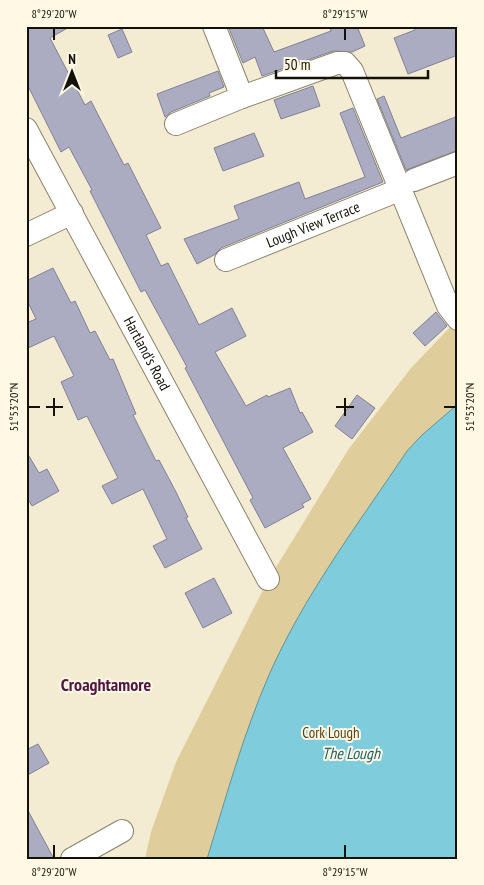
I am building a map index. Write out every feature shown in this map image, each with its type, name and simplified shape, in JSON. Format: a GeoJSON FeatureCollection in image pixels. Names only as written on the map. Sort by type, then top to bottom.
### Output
{"type":"FeatureCollection","features":[{"type":"Feature","properties":{"kind":"street"},"geometry":{"type":"LineString","coordinates":[[214,26],[242,97]]}},
{"type":"Feature","properties":{"kind":"street"},"geometry":{"type":"LineString","coordinates":[[176,124],[242,97],[337,63],[344,63],[352,71],[406,185],[448,306],[458,319]]}},
{"type":"Feature","properties":{"kind":"street","name":"Hartland's Road"},"geometry":{"type":"LineString","coordinates":[[26,129],[268,579]]}},
{"type":"Feature","properties":{"kind":"street","name":"Lough View Terrace"},"geometry":{"type":"LineString","coordinates":[[226,260],[458,163]]}},
{"type":"Feature","properties":{"kind":"street"},"geometry":{"type":"LineString","coordinates":[[26,235],[72,214]]}},
{"type":"Feature","properties":{"kind":"street"},"geometry":{"type":"LineString","coordinates":[[72,859],[122,831]]}},
{"type":"Feature","properties":{"kind":"green space","name":"The Lough"},"geometry":{"type":"Polygon","coordinates":[[[458,319],[458,859],[145,859],[151,832],[176,762],[267,582],[348,450],[411,368],[458,319]]]}},
{"type":"Feature","properties":{"kind":"water","name":"The Lough"},"geometry":{"type":"Polygon","coordinates":[[[458,404],[458,859],[207,859],[251,720],[283,645],[315,588],[407,451],[422,435],[458,404]]]}},
{"type":"Feature","properties":{"kind":"building"},"geometry":{"type":"Polygon","coordinates":[[[26,26],[71,26],[50,38],[85,105],[91,101],[124,165],[128,163],[161,228],[146,235],[161,266],[168,263],[199,325],[232,308],[246,336],[215,352],[246,406],[267,395],[268,397],[290,388],[300,413],[302,412],[313,432],[283,448],[311,499],[302,504],[304,507],[265,528],[250,500],[253,498],[185,368],[187,367],[145,290],[141,292],[69,147],[61,152],[26,82],[26,26]]]}},
{"type":"Feature","properties":{"kind":"building"},"geometry":{"type":"Polygon","coordinates":[[[228,26],[262,26],[274,52],[331,31],[329,26],[357,26],[365,46],[352,52],[333,51],[262,76],[255,57],[243,63],[228,26]]]}},
{"type":"Feature","properties":{"kind":"building"},"geometry":{"type":"Polygon","coordinates":[[[414,26],[458,26],[458,55],[408,74],[394,38],[415,30],[414,26]]]}},
{"type":"Feature","properties":{"kind":"building"},"geometry":{"type":"Polygon","coordinates":[[[122,29],[132,52],[118,58],[108,35],[122,29]]]}},
{"type":"Feature","properties":{"kind":"building"},"geometry":{"type":"Polygon","coordinates":[[[218,71],[224,87],[209,93],[210,96],[171,112],[165,117],[157,94],[218,71]]]}},
{"type":"Feature","properties":{"kind":"building"},"geometry":{"type":"Polygon","coordinates":[[[313,86],[320,106],[281,119],[274,100],[313,86]]]}},
{"type":"Feature","properties":{"kind":"building"},"geometry":{"type":"Polygon","coordinates":[[[384,96],[401,138],[458,116],[458,150],[406,170],[377,99],[384,96]]]}},
{"type":"Feature","properties":{"kind":"building"},"geometry":{"type":"Polygon","coordinates":[[[353,108],[383,182],[221,248],[214,255],[197,264],[184,239],[239,219],[234,206],[299,182],[305,199],[365,177],[340,113],[353,108]]]}},
{"type":"Feature","properties":{"kind":"building"},"geometry":{"type":"Polygon","coordinates":[[[254,133],[264,156],[223,171],[214,148],[254,133]]]}},
{"type":"Feature","properties":{"kind":"building"},"geometry":{"type":"Polygon","coordinates":[[[53,268],[71,303],[75,301],[90,333],[95,331],[110,360],[113,359],[136,414],[133,415],[156,461],[159,460],[176,492],[188,517],[186,518],[202,549],[165,568],[153,546],[167,539],[143,489],[112,504],[102,486],[118,478],[87,416],[78,420],[61,382],[74,376],[54,336],[26,349],[26,323],[36,319],[26,298],[26,281],[53,268]]]}},
{"type":"Feature","properties":{"kind":"building"},"geometry":{"type":"Polygon","coordinates":[[[436,312],[447,326],[425,346],[413,333],[436,312]]]}},
{"type":"Feature","properties":{"kind":"building"},"geometry":{"type":"Polygon","coordinates":[[[357,395],[375,408],[352,439],[335,426],[357,395]]]}},
{"type":"Feature","properties":{"kind":"building"},"geometry":{"type":"Polygon","coordinates":[[[26,451],[39,473],[47,469],[59,491],[32,506],[26,496],[26,451]]]}},
{"type":"Feature","properties":{"kind":"building"},"geometry":{"type":"Polygon","coordinates":[[[214,578],[232,613],[203,628],[185,593],[214,578]]]}},
{"type":"Feature","properties":{"kind":"building"},"geometry":{"type":"Polygon","coordinates":[[[38,744],[49,763],[26,776],[26,750],[38,744]]]}},
{"type":"Feature","properties":{"kind":"building"},"geometry":{"type":"Polygon","coordinates":[[[26,807],[54,859],[26,859],[26,807]]]}},
{"type":"Feature","properties":{"kind":"district","name":"Croaghtamore"},"geometry":{"type":"Point","coordinates":[106,685]}},
{"type":"Feature","properties":{"kind":"park label","name":"Cork Lough"},"geometry":{"type":"Point","coordinates":[331,733]}}]}
